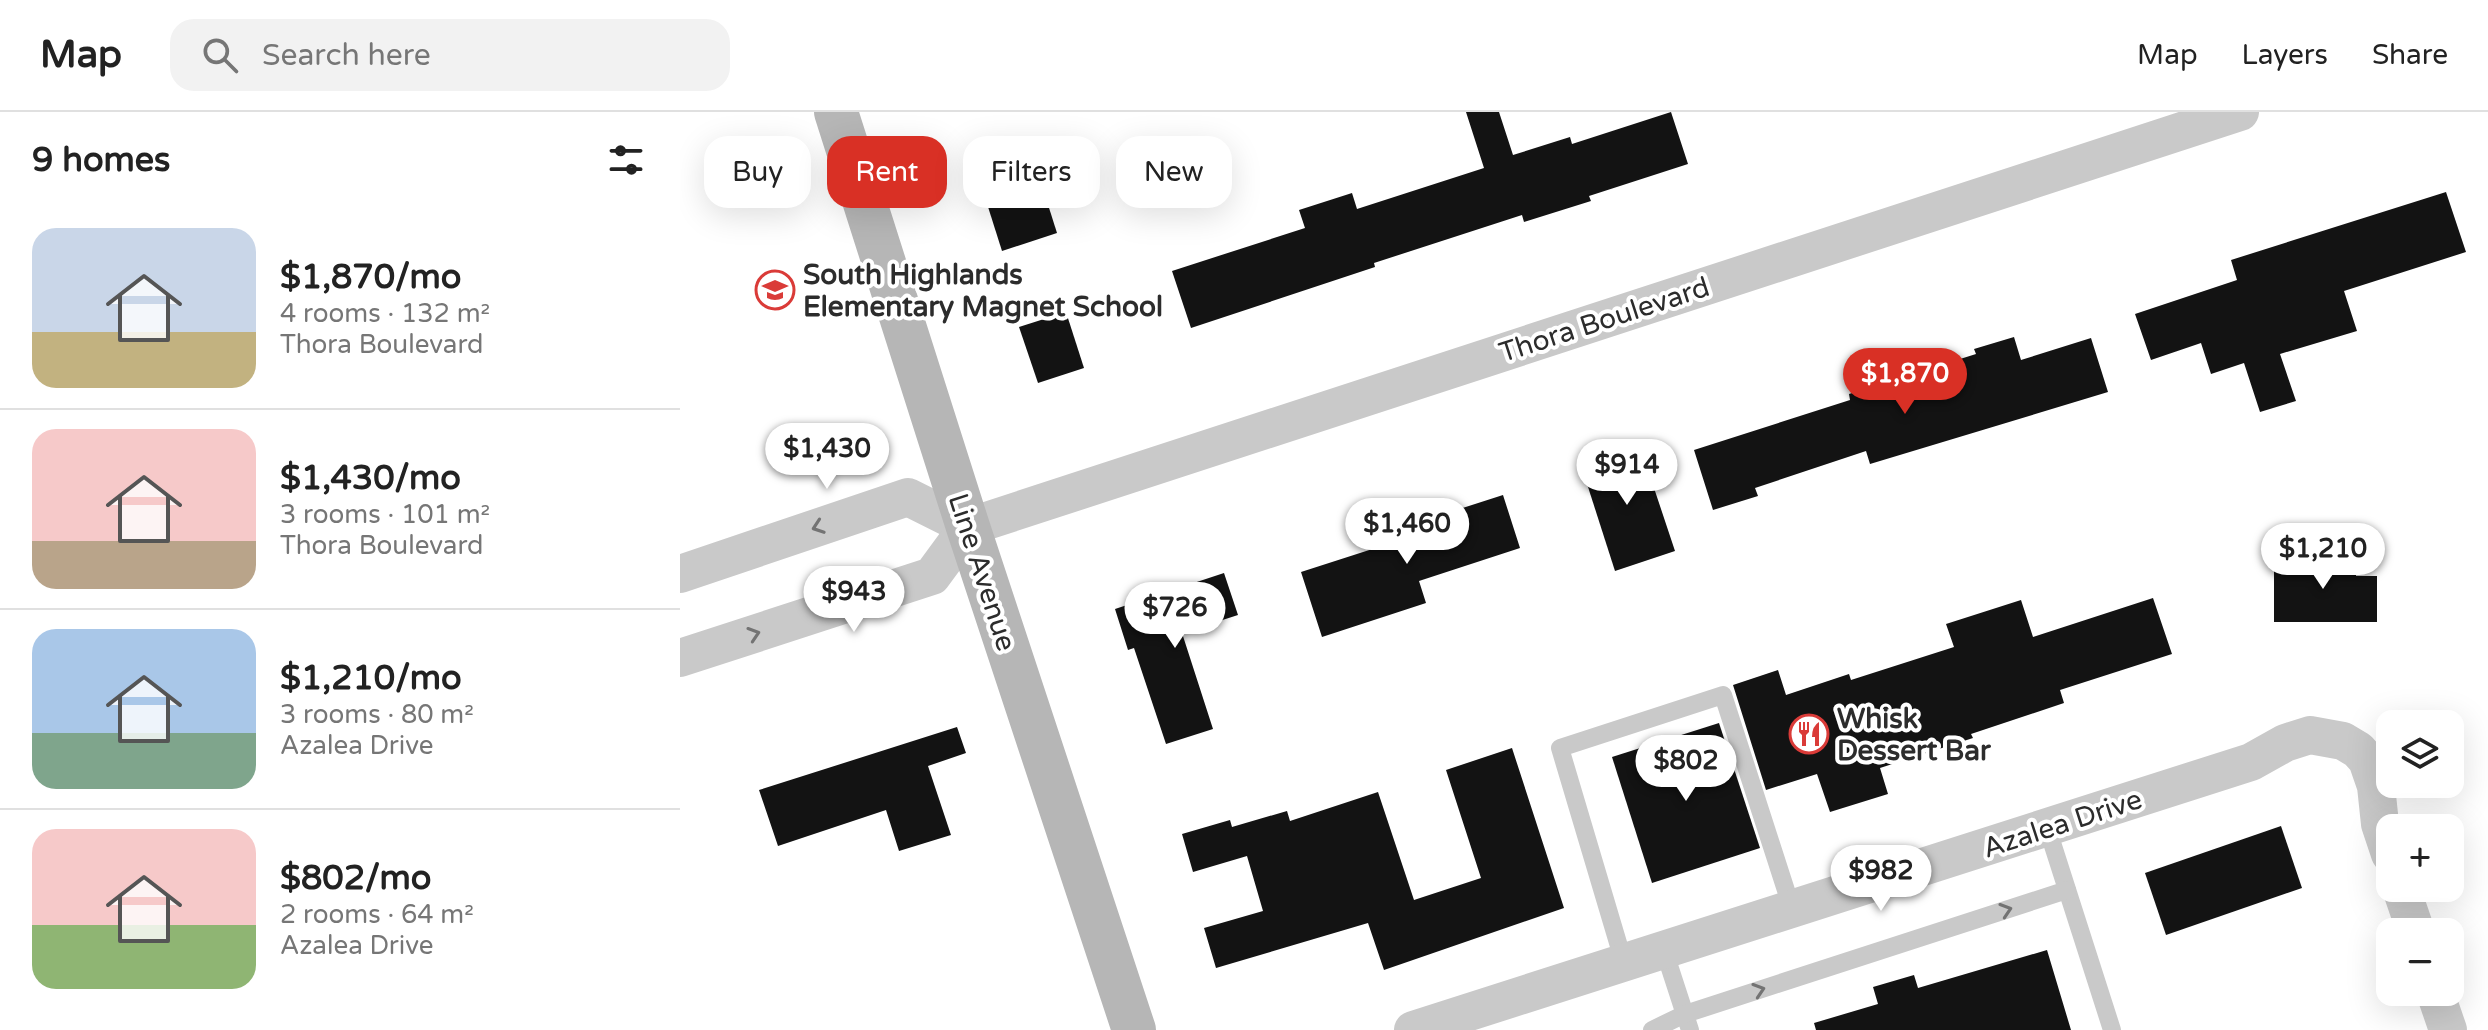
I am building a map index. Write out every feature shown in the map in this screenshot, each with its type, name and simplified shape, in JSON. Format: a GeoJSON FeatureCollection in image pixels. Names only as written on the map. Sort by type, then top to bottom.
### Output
{"type":"FeatureCollection","features":[{"type":"Feature","properties":{"kind":"main road","name":"Line Avenue"},"geometry":{"type":"LineString","coordinates":[[836,112],[968,527],[1134,1030]]}},
{"type":"Feature","properties":{"kind":"street","name":"Thora Boulevard"},"geometry":{"type":"LineString","coordinates":[[968,527],[2240,112]]}},
{"type":"Feature","properties":{"kind":"street"},"geometry":{"type":"LineString","coordinates":[[680,574],[908,497],[968,527],[932,576],[680,658]]}},
{"type":"Feature","properties":{"kind":"street","name":"Azalea Drive"},"geometry":{"type":"LineString","coordinates":[[1413,1030],[2251,762],[2285,743],[2310,735],[2343,741],[2367,760],[2376,786],[2379,814]]}},
{"type":"Feature","properties":{"kind":"street"},"geometry":{"type":"LineString","coordinates":[[2440,1006],[2448,1030]]}},
{"type":"Feature","properties":{"kind":"lane"},"geometry":{"type":"LineString","coordinates":[[1624,963],[1560,748],[1723,695],[1792,909]]}},
{"type":"Feature","properties":{"kind":"lane"},"geometry":{"type":"LineString","coordinates":[[2047,827],[2112,1030]]}},
{"type":"Feature","properties":{"kind":"lane"},"geometry":{"type":"LineString","coordinates":[[1652,1030],[1687,1022],[2067,890]]}},
{"type":"Feature","properties":{"kind":"lane"},"geometry":{"type":"LineString","coordinates":[[1664,950],[1687,1022]]}},
{"type":"Feature","properties":{"kind":"building"},"geometry":{"type":"Polygon","coordinates":[[[1466,112],[1499,112],[1513,155],[1570,137],[1572,144],[1671,112],[1688,164],[1589,196],[1591,201],[1524,222],[1522,215],[1191,328],[1172,271],[1305,228],[1299,210],[1352,193],[1357,209],[1484,168],[1466,112]]]}},
{"type":"Feature","properties":{"kind":"building"},"geometry":{"type":"Polygon","coordinates":[[[2446,192],[2466,252],[2344,291],[2357,331],[2280,354],[2296,401],[2260,412],[2244,363],[2211,374],[2201,343],[2151,360],[2135,314],[2237,280],[2231,260],[2446,192]]]}},
{"type":"Feature","properties":{"kind":"building"},"geometry":{"type":"Polygon","coordinates":[[[988,208],[1049,208],[1057,233],[1002,251],[988,208]]]}},
{"type":"Feature","properties":{"kind":"building"},"geometry":{"type":"Polygon","coordinates":[[[1066,312],[1084,368],[1038,383],[1019,327],[1066,312]]]}},
{"type":"Feature","properties":{"kind":"building"},"geometry":{"type":"Polygon","coordinates":[[[2014,337],[2021,360],[2091,338],[2108,392],[1870,464],[1866,451],[1755,488],[1758,496],[1713,510],[1694,450],[1850,400],[1849,394],[1976,354],[1974,349],[2014,337]]]}},
{"type":"Feature","properties":{"kind":"building"},"geometry":{"type":"Polygon","coordinates":[[[1639,443],[1675,551],[1615,571],[1580,462],[1639,443]]]}},
{"type":"Feature","properties":{"kind":"building"},"geometry":{"type":"Polygon","coordinates":[[[1503,495],[1520,548],[1419,581],[1426,603],[1322,637],[1301,572],[1419,534],[1416,523],[1503,495]]]}},
{"type":"Feature","properties":{"kind":"building"},"geometry":{"type":"Polygon","coordinates":[[[2274,556],[2356,556],[2356,576],[2377,576],[2377,622],[2274,622],[2274,556]]]}},
{"type":"Feature","properties":{"kind":"building"},"geometry":{"type":"Polygon","coordinates":[[[1224,573],[1238,615],[1182,633],[1213,729],[1166,744],[1134,648],[1128,650],[1115,609],[1224,573]]]}},
{"type":"Feature","properties":{"kind":"building"},"geometry":{"type":"Polygon","coordinates":[[[2153,598],[2172,654],[2060,690],[2064,703],[1971,734],[1973,738],[1880,768],[1888,794],[1830,812],[1817,774],[1766,790],[1733,685],[1778,670],[1786,695],[1849,674],[1851,680],[1954,647],[1946,624],[2021,600],[2033,637],[2153,598]]]}},
{"type":"Feature","properties":{"kind":"building"},"geometry":{"type":"Polygon","coordinates":[[[1719,723],[1760,848],[1652,883],[1612,757],[1719,723]]]}},
{"type":"Feature","properties":{"kind":"building"},"geometry":{"type":"Polygon","coordinates":[[[957,727],[966,753],[928,766],[951,835],[899,851],[886,810],[778,846],[759,790],[957,727]]]}},
{"type":"Feature","properties":{"kind":"building"},"geometry":{"type":"Polygon","coordinates":[[[1512,748],[1564,908],[1384,970],[1368,923],[1216,968],[1204,928],[1263,911],[1247,856],[1193,872],[1182,834],[1230,820],[1232,827],[1287,811],[1290,821],[1378,792],[1414,900],[1481,878],[1446,770],[1512,748]]]}},
{"type":"Feature","properties":{"kind":"building"},"geometry":{"type":"Polygon","coordinates":[[[2281,826],[2302,888],[2166,935],[2145,873],[2281,826]]]}},
{"type":"Feature","properties":{"kind":"building"},"geometry":{"type":"Polygon","coordinates":[[[2047,950],[2071,1030],[1816,1030],[1814,1023],[1878,1004],[1873,987],[1914,975],[1918,988],[2047,950]]]}},
{"type":"Feature","properties":{"kind":"place","name":"South Highlands Elementary Magnet School"},"geometry":{"type":"Point","coordinates":[775,290]}},
{"type":"Feature","properties":{"kind":"place","name":"Whisk Dessert Bar"},"geometry":{"type":"Point","coordinates":[1809,734]}}]}
